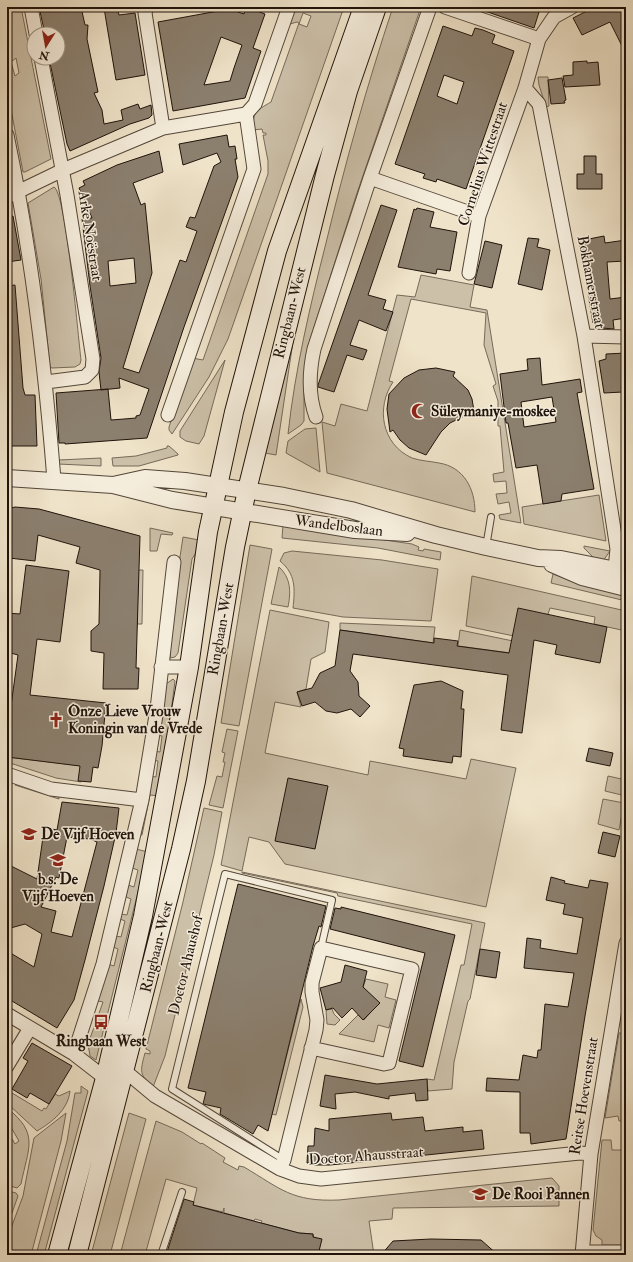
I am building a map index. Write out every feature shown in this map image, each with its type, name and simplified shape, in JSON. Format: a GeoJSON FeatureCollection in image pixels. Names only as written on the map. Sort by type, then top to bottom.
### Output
{"type":"FeatureCollection","features":[{"type":"Feature","properties":{"kind":"main road","name":"Ringbaan-West"},"geometry":{"type":"LineString","coordinates":[[57,1255],[105,1078],[143,916],[189,667],[202,567],[217,486],[234,412],[277,251],[363,7]]}},
{"type":"Feature","properties":{"kind":"main road","name":"Ringbaan-West"},"geometry":{"type":"LineString","coordinates":[[77,1255],[126,1071],[183,842],[196,781],[230,577],[247,490],[325,175],[348,90],[377,7]]}},
{"type":"Feature","properties":{"kind":"street"},"geometry":{"type":"LineString","coordinates":[[31,7],[35,26]]}},
{"type":"Feature","properties":{"kind":"street"},"geometry":{"type":"LineString","coordinates":[[147,7],[145,13],[163,128]]}},
{"type":"Feature","properties":{"kind":"street"},"geometry":{"type":"LineString","coordinates":[[7,197],[63,170],[163,128],[246,114],[255,104],[290,7]]}},
{"type":"Feature","properties":{"kind":"street"},"geometry":{"type":"LineString","coordinates":[[316,417],[312,405],[310,389],[311,365],[314,349],[370,178],[430,7]]}},
{"type":"Feature","properties":{"kind":"street"},"geometry":{"type":"LineString","coordinates":[[445,7],[539,39]]}},
{"type":"Feature","properties":{"kind":"street"},"geometry":{"type":"LineString","coordinates":[[525,88],[539,39],[554,17],[572,7]]}},
{"type":"Feature","properties":{"kind":"street","name":"Arke Noëstraat"},"geometry":{"type":"LineString","coordinates":[[43,66],[63,170],[93,359],[92,370],[85,377],[46,382]]}},
{"type":"Feature","properties":{"kind":"street","name":"Cornelius Wittestraat"},"geometry":{"type":"LineString","coordinates":[[469,273],[479,216],[525,88]]}},
{"type":"Feature","properties":{"kind":"street","name":"Bokhamerstraat"},"geometry":{"type":"LineString","coordinates":[[525,88],[539,104],[584,336],[617,549],[620,579]]}},
{"type":"Feature","properties":{"kind":"street"},"geometry":{"type":"LineString","coordinates":[[168,415],[254,169],[246,114]]}},
{"type":"Feature","properties":{"kind":"street"},"geometry":{"type":"LineString","coordinates":[[7,135],[19,192],[46,382],[54,480]]}},
{"type":"Feature","properties":{"kind":"street"},"geometry":{"type":"LineString","coordinates":[[370,178],[479,216]]}},
{"type":"Feature","properties":{"kind":"street"},"geometry":{"type":"LineString","coordinates":[[584,336],[626,337]]}},
{"type":"Feature","properties":{"kind":"street"},"geometry":{"type":"LineString","coordinates":[[7,478],[113,485]]}},
{"type":"Feature","properties":{"kind":"street","name":"Wandelboslaan"},"geometry":{"type":"LineString","coordinates":[[113,485],[145,478],[185,481],[284,496],[351,510],[436,535],[486,547],[538,558],[561,559],[620,579]]}},
{"type":"Feature","properties":{"kind":"street","name":"Wandelboslaan"},"geometry":{"type":"LineString","coordinates":[[113,485],[172,500],[355,530],[436,535]]}},
{"type":"Feature","properties":{"kind":"street"},"geometry":{"type":"LineString","coordinates":[[74,1054],[103,964],[142,800],[157,709],[174,562]]}},
{"type":"Feature","properties":{"kind":"street","name":"Ringbaan-West"},"geometry":{"type":"LineString","coordinates":[[161,667],[189,667]]}},
{"type":"Feature","properties":{"kind":"street"},"geometry":{"type":"LineString","coordinates":[[7,774],[51,789],[142,800]]}},
{"type":"Feature","properties":{"kind":"street","name":"Reitse Hoevenstraat"},"geometry":{"type":"LineString","coordinates":[[582,1253],[591,1154],[620,1011],[626,943]]}},
{"type":"Feature","properties":{"kind":"street"},"geometry":{"type":"LineString","coordinates":[[311,1048],[384,1064],[390,1063],[412,969],[321,948]]}},
{"type":"Feature","properties":{"kind":"street","name":"Doctor Ahaushof"},"geometry":{"type":"LineString","coordinates":[[282,1164],[311,1048],[316,1020],[312,983],[321,948]]}},
{"type":"Feature","properties":{"kind":"street"},"geometry":{"type":"LineString","coordinates":[[7,1014],[74,1054],[105,1078]]}},
{"type":"Feature","properties":{"kind":"street"},"geometry":{"type":"LineString","coordinates":[[7,1066],[30,1028]]}},
{"type":"Feature","properties":{"kind":"street","name":"Doctor Ahausstraat"},"geometry":{"type":"LineString","coordinates":[[126,1071],[155,1096],[282,1164],[299,1176],[321,1178],[580,1153],[591,1154]]}},
{"type":"Feature","properties":{"kind":"street"},"geometry":{"type":"LineString","coordinates":[[582,1253],[626,1252]]}},
{"type":"Feature","properties":{"kind":"lane"},"geometry":{"type":"LineString","coordinates":[[486,547],[491,517]]}},
{"type":"Feature","properties":{"kind":"lane","name":"Doctor Ahaushof"},"geometry":{"type":"LineString","coordinates":[[282,1164],[172,1089],[225,874],[332,900],[321,948]]}},
{"type":"Feature","properties":{"kind":"lane"},"geometry":{"type":"LineString","coordinates":[[161,1255],[182,1192]]}},
{"type":"Feature","properties":{"kind":"shaded area"},"geometry":{"type":"Polygon","coordinates":[[[7,7],[21,7],[26,32],[26,66],[33,66],[51,159],[23,172],[7,89],[7,7]],[[16,58],[11,62],[15,76],[19,73],[16,58]]]}},
{"type":"Feature","properties":{"kind":"shaded area"},"geometry":{"type":"Polygon","coordinates":[[[294,7],[344,7],[228,339],[209,377],[172,434],[169,427],[192,358],[203,360],[268,174],[268,161],[263,135],[266,135],[266,133],[263,133],[262,129],[253,130],[254,119],[256,112],[271,102],[299,23],[297,22],[290,24],[294,7]],[[303,13],[299,24],[307,27],[311,16],[303,13]]]}},
{"type":"Feature","properties":{"kind":"shaded area"},"geometry":{"type":"Polygon","coordinates":[[[393,7],[421,7],[357,193],[310,340],[304,385],[304,421],[301,425],[288,434],[299,362],[320,267],[357,125],[393,7]]]}},
{"type":"Feature","properties":{"kind":"shaded area"},"geometry":{"type":"Polygon","coordinates":[[[538,77],[548,77],[549,106],[546,107],[539,85],[538,77]]]}},
{"type":"Feature","properties":{"kind":"shaded area"},"geometry":{"type":"Polygon","coordinates":[[[54,187],[63,213],[71,267],[81,360],[80,364],[75,367],[50,367],[41,279],[28,203],[54,187]]]}},
{"type":"Feature","properties":{"kind":"shaded area"},"geometry":{"type":"Polygon","coordinates":[[[421,275],[474,285],[470,307],[487,310],[521,523],[500,519],[499,515],[511,513],[509,502],[498,504],[496,494],[507,493],[506,481],[494,482],[493,474],[504,472],[500,426],[498,426],[498,401],[493,386],[496,384],[484,345],[486,313],[411,299],[389,381],[393,382],[384,402],[383,413],[384,424],[388,434],[394,444],[402,452],[415,459],[448,465],[461,474],[470,487],[473,495],[475,512],[327,473],[322,422],[335,426],[341,404],[367,411],[397,295],[415,297],[421,275]]]}},
{"type":"Feature","properties":{"kind":"shaded area"},"geometry":{"type":"Polygon","coordinates":[[[294,335],[276,455],[265,453],[294,335]]]}},
{"type":"Feature","properties":{"kind":"shaded area"},"geometry":{"type":"Polygon","coordinates":[[[225,360],[204,436],[199,444],[186,441],[180,437],[180,431],[225,360]]]}},
{"type":"Feature","properties":{"kind":"shaded area"},"geometry":{"type":"Polygon","coordinates":[[[316,428],[320,472],[286,453],[288,441],[305,429],[316,428]]]}},
{"type":"Feature","properties":{"kind":"shaded area"},"geometry":{"type":"Polygon","coordinates":[[[167,446],[169,446],[178,455],[139,466],[113,466],[112,458],[136,456],[167,448],[167,446]]]}},
{"type":"Feature","properties":{"kind":"shaded area"},"geometry":{"type":"Polygon","coordinates":[[[101,458],[101,466],[58,464],[59,460],[101,458]]]}},
{"type":"Feature","properties":{"kind":"shaded area"},"geometry":{"type":"Polygon","coordinates":[[[599,495],[606,541],[524,524],[522,507],[599,495]]]}},
{"type":"Feature","properties":{"kind":"shaded area"},"geometry":{"type":"Polygon","coordinates":[[[283,525],[412,544],[419,547],[418,550],[423,551],[424,549],[441,552],[440,560],[378,548],[282,538],[283,525]]]}},
{"type":"Feature","properties":{"kind":"shaded area"},"geometry":{"type":"Polygon","coordinates":[[[150,528],[173,533],[172,535],[161,534],[157,551],[150,551],[150,528]]]}},
{"type":"Feature","properties":{"kind":"shaded area"},"geometry":{"type":"Polygon","coordinates":[[[183,537],[199,540],[197,551],[192,559],[178,653],[175,657],[170,658],[173,603],[183,537]]]}},
{"type":"Feature","properties":{"kind":"shaded area"},"geometry":{"type":"Polygon","coordinates":[[[250,545],[272,549],[239,726],[221,723],[250,545]]]}},
{"type":"Feature","properties":{"kind":"shaded area"},"geometry":{"type":"Polygon","coordinates":[[[584,546],[610,551],[603,561],[597,561],[584,548],[584,546]]]}},
{"type":"Feature","properties":{"kind":"shaded area"},"geometry":{"type":"Polygon","coordinates":[[[292,551],[382,560],[438,569],[431,621],[343,617],[293,608],[294,588],[292,577],[280,561],[284,553],[292,551]]]}},
{"type":"Feature","properties":{"kind":"shaded area"},"geometry":{"type":"Polygon","coordinates":[[[279,567],[283,571],[288,581],[290,596],[288,607],[271,604],[279,567]]]}},
{"type":"Feature","properties":{"kind":"shaded area"},"geometry":{"type":"Polygon","coordinates":[[[138,570],[143,570],[142,624],[137,624],[138,570]]]}},
{"type":"Feature","properties":{"kind":"shaded area"},"geometry":{"type":"Polygon","coordinates":[[[553,574],[575,582],[626,593],[626,601],[551,583],[553,574]]]}},
{"type":"Feature","properties":{"kind":"shaded area"},"geometry":{"type":"Polygon","coordinates":[[[472,576],[626,611],[626,631],[594,624],[595,617],[550,608],[548,614],[514,636],[466,626],[472,576]]]}},
{"type":"Feature","properties":{"kind":"shaded area"},"geometry":{"type":"Polygon","coordinates":[[[270,610],[329,622],[325,652],[311,659],[306,689],[297,692],[301,707],[275,702],[265,753],[368,775],[370,761],[466,779],[471,759],[516,768],[486,907],[285,864],[269,842],[249,837],[242,871],[221,865],[270,610]]]}},
{"type":"Feature","properties":{"kind":"shaded area"},"geometry":{"type":"Polygon","coordinates":[[[340,623],[435,627],[433,643],[340,630],[340,623]]]}},
{"type":"Feature","properties":{"kind":"shaded area"},"geometry":{"type":"Polygon","coordinates":[[[460,630],[513,641],[511,653],[458,646],[460,630]]]}},
{"type":"Feature","properties":{"kind":"shaded area"},"geometry":{"type":"Polygon","coordinates":[[[173,679],[175,681],[160,796],[150,795],[142,835],[139,835],[150,776],[156,777],[158,761],[153,760],[154,751],[160,752],[162,736],[157,735],[166,684],[173,679]]]}},
{"type":"Feature","properties":{"kind":"shaded area"},"geometry":{"type":"Polygon","coordinates":[[[227,729],[238,731],[223,808],[209,805],[217,776],[222,777],[225,753],[222,752],[227,729]]]}},
{"type":"Feature","properties":{"kind":"shaded area"},"geometry":{"type":"Polygon","coordinates":[[[7,757],[83,766],[79,775],[81,782],[56,778],[7,762],[7,757]]]}},
{"type":"Feature","properties":{"kind":"shaded area"},"geometry":{"type":"Polygon","coordinates":[[[608,776],[626,780],[626,796],[605,791],[608,776]]]}},
{"type":"Feature","properties":{"kind":"shaded area"},"geometry":{"type":"Polygon","coordinates":[[[16,784],[59,797],[59,799],[15,785],[16,784]]]}},
{"type":"Feature","properties":{"kind":"shaded area"},"geometry":{"type":"Polygon","coordinates":[[[603,799],[624,803],[619,830],[598,824],[603,799]]]}},
{"type":"Feature","properties":{"kind":"shaded area"},"geometry":{"type":"Polygon","coordinates":[[[204,808],[222,812],[214,855],[165,1056],[153,1087],[143,1076],[142,1064],[145,1053],[150,1054],[150,1051],[146,1049],[183,902],[204,808]]]}},
{"type":"Feature","properties":{"kind":"shaded area"},"geometry":{"type":"Polygon","coordinates":[[[136,849],[148,852],[96,1060],[90,1056],[88,1044],[103,1002],[98,1001],[108,964],[114,966],[118,949],[113,947],[116,936],[121,937],[125,921],[120,919],[121,914],[127,915],[131,899],[126,897],[128,885],[134,887],[138,870],[132,868],[136,849]]]}},
{"type":"Feature","properties":{"kind":"shaded area"},"geometry":{"type":"Polygon","coordinates":[[[242,872],[485,923],[470,999],[468,1001],[454,1062],[452,1089],[428,1091],[427,1079],[434,1080],[461,965],[464,965],[472,924],[338,896],[337,893],[242,872]]]}},
{"type":"Feature","properties":{"kind":"shaded area"},"geometry":{"type":"Polygon","coordinates":[[[366,979],[388,984],[385,997],[396,1000],[389,1028],[378,1025],[374,1042],[339,1034],[358,1015],[364,1020],[379,1003],[363,987],[366,979]]]}},
{"type":"Feature","properties":{"kind":"shaded area"},"geometry":{"type":"Polygon","coordinates":[[[301,999],[303,1007],[276,1115],[272,1114],[301,999]]]}},
{"type":"Feature","properties":{"kind":"shaded area"},"geometry":{"type":"Polygon","coordinates":[[[332,1009],[334,1014],[340,1020],[335,1025],[327,1024],[326,1010],[332,1009]]]}},
{"type":"Feature","properties":{"kind":"shaded area"},"geometry":{"type":"Polygon","coordinates":[[[626,1028],[626,1121],[619,1121],[618,1116],[605,1118],[619,1033],[626,1028]]]}},
{"type":"Feature","properties":{"kind":"shaded area"},"geometry":{"type":"Polygon","coordinates":[[[81,1086],[88,1091],[44,1255],[36,1255],[67,1141],[75,1093],[81,1093],[81,1086]]]}},
{"type":"Feature","properties":{"kind":"shaded area"},"geometry":{"type":"Polygon","coordinates":[[[7,1090],[42,1111],[44,1108],[46,1109],[55,1094],[59,1096],[70,1091],[69,1098],[63,1110],[48,1124],[37,1131],[7,1103],[7,1090]]]}},
{"type":"Feature","properties":{"kind":"shaded area"},"geometry":{"type":"Polygon","coordinates":[[[7,1108],[24,1126],[28,1134],[29,1142],[21,1184],[17,1188],[7,1185],[7,1175],[11,1161],[7,1160],[7,1108]],[[12,1129],[8,1132],[15,1144],[19,1141],[12,1129]]]}},
{"type":"Feature","properties":{"kind":"shaded area"},"geometry":{"type":"Polygon","coordinates":[[[66,1113],[61,1141],[31,1255],[7,1255],[7,1239],[23,1196],[34,1138],[66,1113]]]}},
{"type":"Feature","properties":{"kind":"shaded area"},"geometry":{"type":"Polygon","coordinates":[[[129,1113],[146,1119],[110,1255],[91,1255],[129,1113]]]}},
{"type":"Feature","properties":{"kind":"shaded area"},"geometry":{"type":"Polygon","coordinates":[[[156,1121],[182,1132],[201,1144],[202,1143],[225,1158],[223,1162],[238,1170],[239,1166],[244,1167],[278,1188],[310,1199],[339,1200],[552,1178],[559,1186],[559,1206],[393,1208],[392,1219],[369,1221],[374,1255],[318,1255],[313,1234],[299,1233],[261,1223],[262,1221],[255,1219],[254,1221],[224,1213],[224,1208],[223,1212],[193,1205],[197,1188],[166,1179],[145,1255],[120,1255],[156,1121]]]}},
{"type":"Feature","properties":{"kind":"shaded area"},"geometry":{"type":"Polygon","coordinates":[[[602,1140],[611,1140],[612,1150],[626,1150],[626,1245],[602,1245],[602,1240],[596,1236],[593,1230],[602,1140]]]}},
{"type":"Feature","properties":{"kind":"shaded area"},"geometry":{"type":"Polygon","coordinates":[[[8,1191],[16,1193],[18,1196],[7,1227],[8,1191]]]}},
{"type":"Feature","properties":{"kind":"building"},"geometry":{"type":"Polygon","coordinates":[[[39,7],[81,7],[85,25],[88,25],[87,39],[98,92],[94,93],[102,110],[104,124],[123,120],[121,110],[138,104],[140,109],[151,105],[152,115],[149,118],[130,124],[70,151],[67,144],[51,66],[66,66],[66,26],[43,26],[39,7]]]}},
{"type":"Feature","properties":{"kind":"building"},"geometry":{"type":"Polygon","coordinates":[[[117,7],[119,15],[135,13],[145,75],[116,80],[104,8],[117,7]]]}},
{"type":"Feature","properties":{"kind":"building"},"geometry":{"type":"Polygon","coordinates":[[[246,7],[259,7],[257,11],[265,14],[253,48],[261,51],[245,98],[173,111],[158,22],[229,9],[244,14],[246,7]],[[221,37],[204,85],[230,81],[242,45],[221,37]]]}},
{"type":"Feature","properties":{"kind":"building"},"geometry":{"type":"Polygon","coordinates":[[[479,7],[525,7],[539,12],[534,28],[479,9],[479,7]]]}},
{"type":"Feature","properties":{"kind":"building"},"geometry":{"type":"Polygon","coordinates":[[[595,7],[622,7],[626,17],[626,54],[610,22],[582,35],[573,18],[595,7]]]}},
{"type":"Feature","properties":{"kind":"building"},"geometry":{"type":"Polygon","coordinates":[[[443,26],[472,36],[475,28],[483,30],[495,35],[492,43],[514,51],[466,189],[437,179],[436,182],[423,178],[425,174],[395,164],[443,26]],[[444,75],[437,96],[457,104],[464,82],[444,75]]]}},
{"type":"Feature","properties":{"kind":"building"},"geometry":{"type":"Polygon","coordinates":[[[587,61],[587,63],[598,62],[600,85],[565,87],[563,76],[573,75],[573,62],[587,61]]]}},
{"type":"Feature","properties":{"kind":"building"},"geometry":{"type":"Polygon","coordinates":[[[562,78],[566,100],[564,101],[565,103],[551,104],[548,80],[562,78]]]}},
{"type":"Feature","properties":{"kind":"building"},"geometry":{"type":"Polygon","coordinates":[[[227,135],[229,147],[235,146],[237,159],[235,159],[238,177],[184,327],[147,438],[65,444],[59,443],[56,393],[101,390],[99,372],[101,358],[82,219],[92,218],[79,188],[85,185],[83,181],[117,165],[159,151],[163,172],[133,183],[141,205],[145,203],[152,273],[123,368],[139,373],[180,260],[186,262],[197,231],[186,227],[190,217],[195,218],[214,166],[221,162],[217,153],[183,165],[179,144],[227,135]],[[134,258],[108,261],[110,286],[136,283],[134,258]],[[119,378],[120,388],[108,389],[111,420],[136,418],[136,416],[140,415],[149,389],[119,378]]]}},
{"type":"Feature","properties":{"kind":"building"},"geometry":{"type":"Polygon","coordinates":[[[584,156],[596,156],[596,174],[602,174],[602,189],[577,189],[577,174],[584,174],[584,156]]]}},
{"type":"Feature","properties":{"kind":"building"},"geometry":{"type":"Polygon","coordinates":[[[381,205],[397,210],[368,295],[386,300],[383,309],[393,312],[386,331],[359,320],[350,345],[367,350],[363,360],[347,355],[334,392],[318,387],[318,385],[381,205]]]}},
{"type":"Feature","properties":{"kind":"building"},"geometry":{"type":"Polygon","coordinates":[[[417,208],[434,212],[430,227],[457,232],[450,271],[437,269],[436,274],[398,267],[414,209],[416,210],[417,208]]]}},
{"type":"Feature","properties":{"kind":"building"},"geometry":{"type":"Polygon","coordinates":[[[13,216],[21,260],[7,262],[7,217],[13,216]]]}},
{"type":"Feature","properties":{"kind":"building"},"geometry":{"type":"Polygon","coordinates":[[[604,236],[605,243],[626,240],[626,261],[607,262],[610,299],[626,297],[626,318],[613,320],[614,329],[602,328],[601,321],[593,323],[579,241],[604,236]]]}},
{"type":"Feature","properties":{"kind":"building"},"geometry":{"type":"Polygon","coordinates":[[[528,238],[539,239],[537,247],[550,250],[542,290],[518,284],[528,238]]]}},
{"type":"Feature","properties":{"kind":"building"},"geometry":{"type":"Polygon","coordinates":[[[485,241],[502,245],[492,288],[474,284],[485,241]]]}},
{"type":"Feature","properties":{"kind":"building"},"geometry":{"type":"Polygon","coordinates":[[[15,285],[23,388],[25,395],[35,395],[37,446],[7,446],[7,286],[15,285]]]}},
{"type":"Feature","properties":{"kind":"building"},"geometry":{"type":"Polygon","coordinates":[[[626,353],[626,373],[623,373],[623,392],[604,393],[599,361],[606,359],[606,354],[626,353]]]}},
{"type":"Feature","properties":{"kind":"building"},"geometry":{"type":"Polygon","coordinates":[[[540,358],[542,385],[580,379],[582,392],[577,393],[594,489],[562,494],[561,501],[543,504],[537,465],[516,468],[508,423],[506,423],[500,374],[528,370],[527,359],[540,358]],[[552,397],[521,402],[524,427],[556,422],[552,397]]]}},
{"type":"Feature","properties":{"kind":"building","name":"Süleymaniye-moskee"},"geometry":{"type":"Polygon","coordinates":[[[436,368],[455,372],[453,376],[468,390],[472,399],[474,411],[450,423],[441,432],[426,455],[409,448],[400,440],[393,430],[390,432],[387,409],[389,394],[404,378],[419,370],[436,368]]]}},
{"type":"Feature","properties":{"kind":"building"},"geometry":{"type":"Polygon","coordinates":[[[15,507],[39,509],[140,536],[136,668],[139,668],[138,689],[103,689],[104,653],[91,651],[91,631],[99,624],[100,570],[76,563],[80,547],[38,535],[35,561],[9,558],[9,556],[7,556],[7,509],[15,507]]]}},
{"type":"Feature","properties":{"kind":"building","name":"Onze Lieve Vrouw Koningin van de Vrede"},"geometry":{"type":"Polygon","coordinates":[[[26,565],[69,571],[60,642],[37,639],[30,695],[106,703],[102,746],[98,768],[93,767],[91,782],[78,781],[80,766],[7,757],[7,735],[18,655],[7,652],[7,613],[20,614],[26,565]]]}},
{"type":"Feature","properties":{"kind":"building"},"geometry":{"type":"Polygon","coordinates":[[[518,608],[607,627],[600,663],[555,654],[557,645],[534,640],[522,733],[501,730],[508,675],[353,654],[350,671],[358,682],[359,696],[370,706],[360,717],[351,709],[337,713],[326,711],[315,702],[302,706],[297,692],[312,688],[320,673],[335,666],[340,630],[434,643],[434,638],[458,641],[457,646],[509,653],[518,608]]]}},
{"type":"Feature","properties":{"kind":"building"},"geometry":{"type":"Polygon","coordinates":[[[441,681],[463,691],[461,709],[464,709],[461,757],[453,756],[452,763],[403,756],[404,749],[399,748],[414,685],[441,681]]]}},
{"type":"Feature","properties":{"kind":"building"},"geometry":{"type":"Polygon","coordinates":[[[589,748],[613,753],[610,766],[586,761],[589,748]]]}},
{"type":"Feature","properties":{"kind":"building"},"geometry":{"type":"Polygon","coordinates":[[[288,778],[328,786],[315,849],[275,841],[288,778]]]}},
{"type":"Feature","properties":{"kind":"building"},"geometry":{"type":"Polygon","coordinates":[[[62,802],[119,808],[116,833],[104,886],[74,1000],[57,1028],[7,998],[7,951],[34,967],[42,934],[25,924],[7,929],[7,864],[37,879],[43,837],[50,839],[52,829],[57,830],[62,802]],[[67,837],[59,878],[56,877],[41,907],[56,911],[51,932],[72,937],[97,842],[90,839],[67,837]]]}},
{"type":"Feature","properties":{"kind":"building"},"geometry":{"type":"Polygon","coordinates":[[[603,832],[620,836],[615,857],[598,853],[603,832]]]}},
{"type":"Feature","properties":{"kind":"building"},"geometry":{"type":"Polygon","coordinates":[[[551,877],[565,881],[564,883],[588,888],[590,880],[608,883],[566,1139],[531,1144],[530,1133],[520,1133],[520,1092],[486,1091],[487,1078],[519,1080],[523,1055],[537,1058],[538,1050],[541,1050],[545,1004],[568,1007],[574,973],[524,968],[527,938],[541,940],[540,948],[577,954],[583,918],[563,914],[565,904],[546,900],[551,877]]]}},
{"type":"Feature","properties":{"kind":"building"},"geometry":{"type":"Polygon","coordinates":[[[238,884],[326,906],[321,927],[319,926],[313,946],[268,1131],[258,1125],[253,1134],[220,1114],[221,1108],[203,1104],[206,1092],[188,1088],[238,884]]]}},
{"type":"Feature","properties":{"kind":"building"},"geometry":{"type":"Polygon","coordinates":[[[341,907],[455,935],[423,1067],[399,1061],[425,953],[330,929],[335,908],[341,909],[341,907]]]}},
{"type":"Feature","properties":{"kind":"building"},"geometry":{"type":"Polygon","coordinates":[[[480,949],[500,952],[496,978],[476,975],[480,949]]]}},
{"type":"Feature","properties":{"kind":"building"},"geometry":{"type":"Polygon","coordinates":[[[345,965],[367,971],[363,987],[380,1003],[363,1020],[352,1008],[342,1018],[333,1008],[326,1010],[320,988],[341,982],[345,965]]]}},
{"type":"Feature","properties":{"kind":"building"},"geometry":{"type":"Polygon","coordinates":[[[32,1043],[72,1066],[49,1104],[30,1093],[27,1098],[12,1089],[28,1061],[23,1058],[32,1043]]]}},
{"type":"Feature","properties":{"kind":"building"},"geometry":{"type":"Polygon","coordinates":[[[325,1075],[377,1084],[427,1079],[428,1100],[416,1101],[415,1093],[389,1096],[389,1099],[355,1092],[335,1094],[336,1109],[320,1106],[325,1075]]]}},
{"type":"Feature","properties":{"kind":"building"},"geometry":{"type":"Polygon","coordinates":[[[391,1113],[392,1120],[423,1117],[425,1131],[463,1127],[463,1132],[482,1130],[484,1149],[330,1165],[314,1165],[314,1163],[307,1163],[308,1146],[314,1146],[315,1128],[329,1131],[329,1119],[391,1113]]]}},
{"type":"Feature","properties":{"kind":"building"},"geometry":{"type":"Polygon","coordinates":[[[184,1199],[194,1202],[193,1205],[299,1233],[313,1234],[313,1237],[322,1239],[318,1255],[166,1255],[184,1199]]]}},
{"type":"Feature","properties":{"kind":"building"},"geometry":{"type":"Polygon","coordinates":[[[431,1239],[481,1240],[498,1255],[381,1255],[393,1241],[431,1239]]]}},
{"type":"Feature","properties":{"kind":"place","name":"Süleymaniye-moskee"},"geometry":{"type":"Point","coordinates":[419,411]}},
{"type":"Feature","properties":{"kind":"place","name":"Onze Lieve Vrouw Koningin van de Vrede"},"geometry":{"type":"Point","coordinates":[56,720]}},
{"type":"Feature","properties":{"kind":"place","name":"De Vijf Hoeven"},"geometry":{"type":"Point","coordinates":[29,834]}},
{"type":"Feature","properties":{"kind":"place","name":"b.s. De Vijf Hoeven"},"geometry":{"type":"Point","coordinates":[58,860]}},
{"type":"Feature","properties":{"kind":"place","name":"Ringbaan West"},"geometry":{"type":"Point","coordinates":[101,1022]}},
{"type":"Feature","properties":{"kind":"place","name":"De Rooi Pannen"},"geometry":{"type":"Point","coordinates":[480,1194]}}]}
